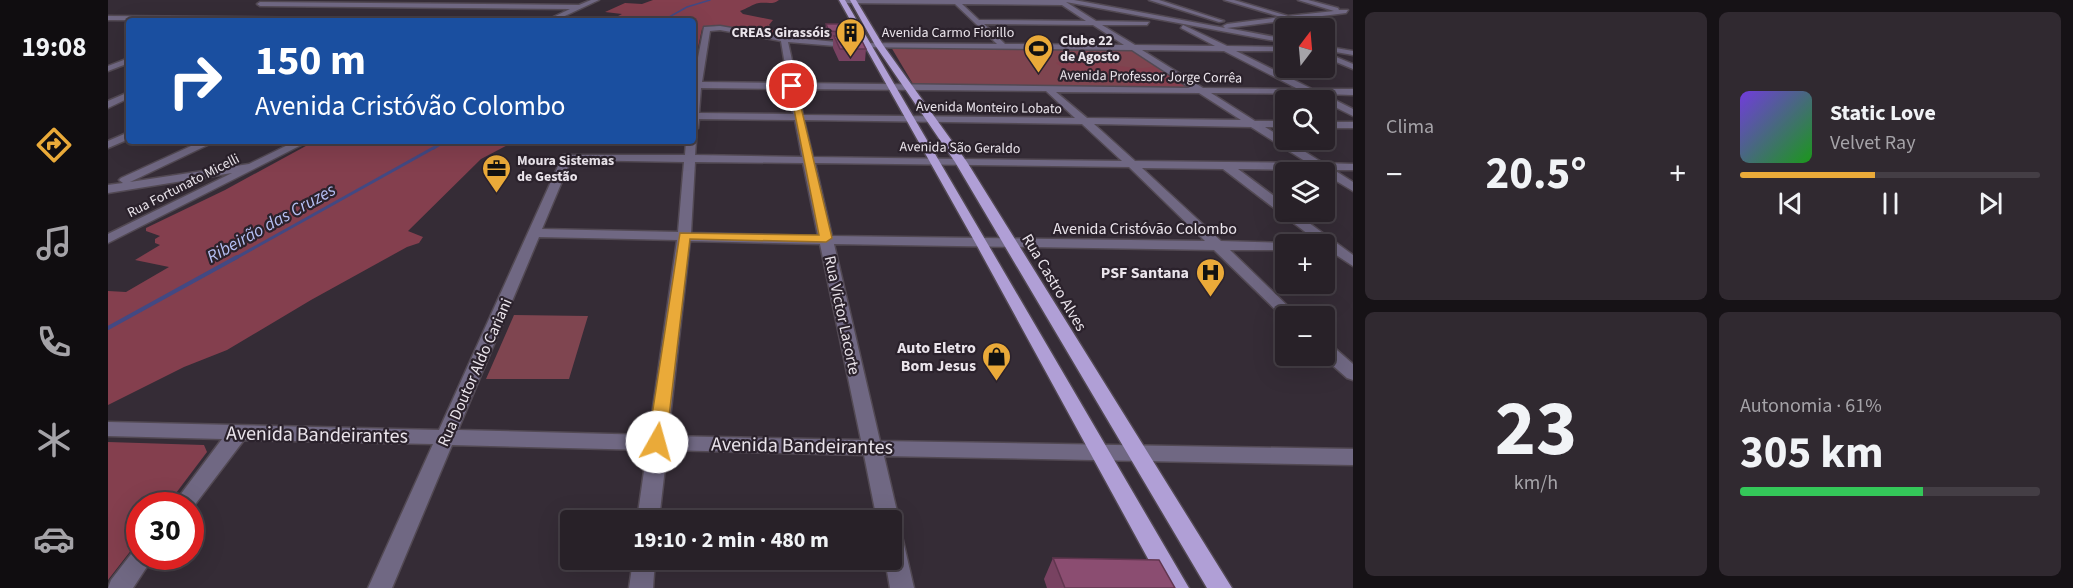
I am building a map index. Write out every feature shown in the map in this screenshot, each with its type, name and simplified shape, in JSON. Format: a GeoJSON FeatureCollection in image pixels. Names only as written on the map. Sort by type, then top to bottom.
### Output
{"type":"FeatureCollection","features":[{"type":"Feature","properties":{"kind":"main road","name":"Rua Castro Alves"},"geometry":{"type":"LineString","coordinates":[[848,0],[873,45],[889,87],[982,243],[1098,453],[1177,588]]}},
{"type":"Feature","properties":{"kind":"main road","name":"Rua Castro Alves"},"geometry":{"type":"LineString","coordinates":[[873,45],[910,87],[961,162],[1136,454],[1220,588]]}},
{"type":"Feature","properties":{"kind":"street"},"geometry":{"type":"LineString","coordinates":[[252,8],[270,0]]}},
{"type":"Feature","properties":{"kind":"street"},"geometry":{"type":"LineString","coordinates":[[408,18],[435,0]]}},
{"type":"Feature","properties":{"kind":"street"},"geometry":{"type":"LineString","coordinates":[[555,18],[596,0]]}},
{"type":"Feature","properties":{"kind":"street"},"geometry":{"type":"LineString","coordinates":[[848,0],[1063,1],[1275,37]]}},
{"type":"Feature","properties":{"kind":"street"},"geometry":{"type":"LineString","coordinates":[[1075,0],[1275,37]]}},
{"type":"Feature","properties":{"kind":"street"},"geometry":{"type":"LineString","coordinates":[[1152,0],[1235,25]]}},
{"type":"Feature","properties":{"kind":"street"},"geometry":{"type":"LineString","coordinates":[[1227,0],[1291,18],[1350,12]]}},
{"type":"Feature","properties":{"kind":"street"},"geometry":{"type":"LineString","coordinates":[[1301,0],[1350,12]]}},
{"type":"Feature","properties":{"kind":"street"},"geometry":{"type":"LineString","coordinates":[[955,1],[1003,46]]}},
{"type":"Feature","properties":{"kind":"street"},"geometry":{"type":"LineString","coordinates":[[1063,1],[1315,162]]}},
{"type":"Feature","properties":{"kind":"street"},"geometry":{"type":"LineString","coordinates":[[260,4],[580,7]]}},
{"type":"Feature","properties":{"kind":"street"},"geometry":{"type":"LineString","coordinates":[[229,18],[243,12]]}},
{"type":"Feature","properties":{"kind":"street"},"geometry":{"type":"LineString","coordinates":[[108,18],[126,18]]}},
{"type":"Feature","properties":{"kind":"street"},"geometry":{"type":"LineString","coordinates":[[1223,27],[1275,20]]}},
{"type":"Feature","properties":{"kind":"street"},"geometry":{"type":"LineString","coordinates":[[976,22],[1179,21],[1224,49],[1307,90]]}},
{"type":"Feature","properties":{"kind":"street","name":"Avenida Carmo Fiorillo"},"geometry":{"type":"LineString","coordinates":[[697,85],[707,29],[720,28],[784,39],[873,45],[1275,49]]}},
{"type":"Feature","properties":{"kind":"street","name":"Rua Victor Lacorte"},"geometry":{"type":"LineString","coordinates":[[784,39],[792,86],[886,510]]}},
{"type":"Feature","properties":{"kind":"street"},"geometry":{"type":"LineString","coordinates":[[1335,48],[1353,51]]}},
{"type":"Feature","properties":{"kind":"street"},"geometry":{"type":"LineString","coordinates":[[108,58],[126,59]]}},
{"type":"Feature","properties":{"kind":"street"},"geometry":{"type":"LineString","coordinates":[[1335,59],[1353,67]]}},
{"type":"Feature","properties":{"kind":"street"},"geometry":{"type":"LineString","coordinates":[[108,69],[126,60]]}},
{"type":"Feature","properties":{"kind":"street"},"geometry":{"type":"LineString","coordinates":[[696,95],[697,85]]}},
{"type":"Feature","properties":{"kind":"street","name":"Avenida Professor Jorge Corrêa"},"geometry":{"type":"LineString","coordinates":[[697,85],[1275,91]]}},
{"type":"Feature","properties":{"kind":"street"},"geometry":{"type":"LineString","coordinates":[[1047,88],[1131,163],[1280,306]]}},
{"type":"Feature","properties":{"kind":"street","name":"Avenida Professor Jorge Corrêa"},"geometry":{"type":"LineString","coordinates":[[1335,92],[1353,92]]}},
{"type":"Feature","properties":{"kind":"street"},"geometry":{"type":"LineString","coordinates":[[108,105],[121,98]]}},
{"type":"Feature","properties":{"kind":"street"},"geometry":{"type":"LineString","coordinates":[[1335,104],[1353,113]]}},
{"type":"Feature","properties":{"kind":"street","name":"Avenida Monteiro Lobato"},"geometry":{"type":"LineString","coordinates":[[696,116],[1275,124]]}},
{"type":"Feature","properties":{"kind":"street"},"geometry":{"type":"LineString","coordinates":[[1335,125],[1353,125]]}},
{"type":"Feature","properties":{"kind":"street"},"geometry":{"type":"LineString","coordinates":[[108,144],[126,136]]}},
{"type":"Feature","properties":{"kind":"street"},"geometry":{"type":"LineString","coordinates":[[108,188],[204,144]]}},
{"type":"Feature","properties":{"kind":"street","name":"Rua Fortunato Micelli"},"geometry":{"type":"LineString","coordinates":[[108,240],[298,144]]}},
{"type":"Feature","properties":{"kind":"street"},"geometry":{"type":"LineString","coordinates":[[649,510],[684,236],[691,144]]}},
{"type":"Feature","properties":{"kind":"street","name":"Avenida São Geraldo"},"geometry":{"type":"LineString","coordinates":[[567,157],[1275,165]]}},
{"type":"Feature","properties":{"kind":"street","name":"Rua Doutor Aldo Cariani"},"geometry":{"type":"LineString","coordinates":[[380,588],[444,437],[536,233],[567,157]]}},
{"type":"Feature","properties":{"kind":"street"},"geometry":{"type":"LineString","coordinates":[[1224,164],[1275,203]]}},
{"type":"Feature","properties":{"kind":"street"},"geometry":{"type":"LineString","coordinates":[[108,188],[258,165]]}},
{"type":"Feature","properties":{"kind":"street","name":"Avenida São Geraldo"},"geometry":{"type":"LineString","coordinates":[[1335,166],[1353,167]]}},
{"type":"Feature","properties":{"kind":"street"},"geometry":{"type":"LineString","coordinates":[[1335,175],[1353,187]]}},
{"type":"Feature","properties":{"kind":"street"},"geometry":{"type":"LineString","coordinates":[[1299,222],[1313,234]]}},
{"type":"Feature","properties":{"kind":"street","name":"Avenida Cristóvão Colombo"},"geometry":{"type":"LineString","coordinates":[[536,233],[1012,244],[1275,246]]}},
{"type":"Feature","properties":{"kind":"street"},"geometry":{"type":"LineString","coordinates":[[1335,247],[1353,247]]}},
{"type":"Feature","properties":{"kind":"street"},"geometry":{"type":"LineString","coordinates":[[1335,251],[1353,262]]}},
{"type":"Feature","properties":{"kind":"street"},"geometry":{"type":"LineString","coordinates":[[1335,358],[1353,374]]}},
{"type":"Feature","properties":{"kind":"street","name":"Avenida Bandeirantes"},"geometry":{"type":"LineString","coordinates":[[108,429],[1136,454],[1353,457]]}},
{"type":"Feature","properties":{"kind":"street"},"geometry":{"type":"LineString","coordinates":[[193,492],[238,433]]}},
{"type":"Feature","properties":{"kind":"street"},"geometry":{"type":"LineString","coordinates":[[218,459],[241,445],[274,433]]}},
{"type":"Feature","properties":{"kind":"street"},"geometry":{"type":"LineString","coordinates":[[119,588],[132,570]]}},
{"type":"Feature","properties":{"kind":"street"},"geometry":{"type":"LineString","coordinates":[[641,588],[643,570]]}},
{"type":"Feature","properties":{"kind":"street"},"geometry":{"type":"LineString","coordinates":[[898,570],[902,588]]}},
{"type":"Feature","properties":{"kind":"shaded area"},"geometry":{"type":"Polygon","coordinates":[[[653,0],[779,0],[756,4],[740,11],[743,14],[773,20],[769,25],[780,37],[707,27],[702,29],[696,56],[696,18],[614,18],[622,14],[605,12],[625,3],[642,4],[653,0]]]}},
{"type":"Feature","properties":{"kind":"shaded area","name":"Clube 22 de Agosto"},"geometry":{"type":"Polygon","coordinates":[[[891,47],[1131,49],[1190,87],[918,85],[913,84],[891,47]]]}},
{"type":"Feature","properties":{"kind":"shaded area"},"geometry":{"type":"Polygon","coordinates":[[[1064,54],[1082,54],[1082,57],[1130,67],[1155,65],[1190,87],[1128,86],[1129,84],[1124,81],[1101,82],[1092,72],[1064,68],[1056,63],[1068,60],[1064,54]]]}},
{"type":"Feature","properties":{"kind":"shaded area"},"geometry":{"type":"Polygon","coordinates":[[[309,144],[509,144],[481,159],[408,231],[423,237],[419,243],[407,247],[311,300],[227,350],[184,367],[108,405],[108,291],[126,292],[169,267],[135,260],[160,245],[155,243],[155,239],[160,236],[146,231],[146,228],[225,190],[309,144]]]}},
{"type":"Feature","properties":{"kind":"shaded area"},"geometry":{"type":"Polygon","coordinates":[[[514,315],[588,316],[569,379],[486,379],[514,315]]]}},
{"type":"Feature","properties":{"kind":"shaded area"},"geometry":{"type":"Polygon","coordinates":[[[108,442],[204,445],[207,452],[177,492],[126,492],[126,557],[108,580],[108,442]]]}},
{"type":"Feature","properties":{"kind":"building"},"geometry":{"type":"Polygon","coordinates":[[[826,24],[850,24],[854,33],[829,31],[826,24]]]}},
{"type":"Feature","properties":{"kind":"building"},"geometry":{"type":"Polygon","coordinates":[[[834,36],[860,37],[866,49],[840,49],[834,36]]]}},
{"type":"Feature","properties":{"kind":"building"},"geometry":{"type":"Polygon","coordinates":[[[1053,558],[1159,560],[1175,588],[1065,588],[1053,558]]]}},
{"type":"Feature","properties":{"kind":"waterway","name":"Ribeirão das Cruzes"},"geometry":{"type":"LineString","coordinates":[[667,18],[687,7],[710,0]]}},
{"type":"Feature","properties":{"kind":"waterway","name":"Ribeirão das Cruzes"},"geometry":{"type":"LineString","coordinates":[[433,149],[442,144]]}},
{"type":"Feature","properties":{"kind":"waterway","name":"Ribeirão das Cruzes"},"geometry":{"type":"LineString","coordinates":[[234,259],[435,147]]}},
{"type":"Feature","properties":{"kind":"waterway","name":"Ribeirão das Cruzes"},"geometry":{"type":"LineString","coordinates":[[108,328],[237,257]]}},
{"type":"Feature","properties":{"kind":"place","name":"CREAS Girassóis"},"geometry":{"type":"Point","coordinates":[851,58]}},
{"type":"Feature","properties":{"kind":"place","name":"Clube 22 de Agosto"},"geometry":{"type":"Point","coordinates":[1039,74]}},
{"type":"Feature","properties":{"kind":"place","name":"Moura Sistemas de Gestão"},"geometry":{"type":"Point","coordinates":[496,194]}},
{"type":"Feature","properties":{"kind":"place","name":"PSF Santana"},"geometry":{"type":"Point","coordinates":[1210,298]}},
{"type":"Feature","properties":{"kind":"place","name":"Auto Eletro Bom Jesus"},"geometry":{"type":"Point","coordinates":[997,382]}},
{"type":"Feature","properties":{"kind":"route"},"geometry":{"type":"LineString","coordinates":[[657,442],[684,236],[826,238],[792,86]]}}]}
